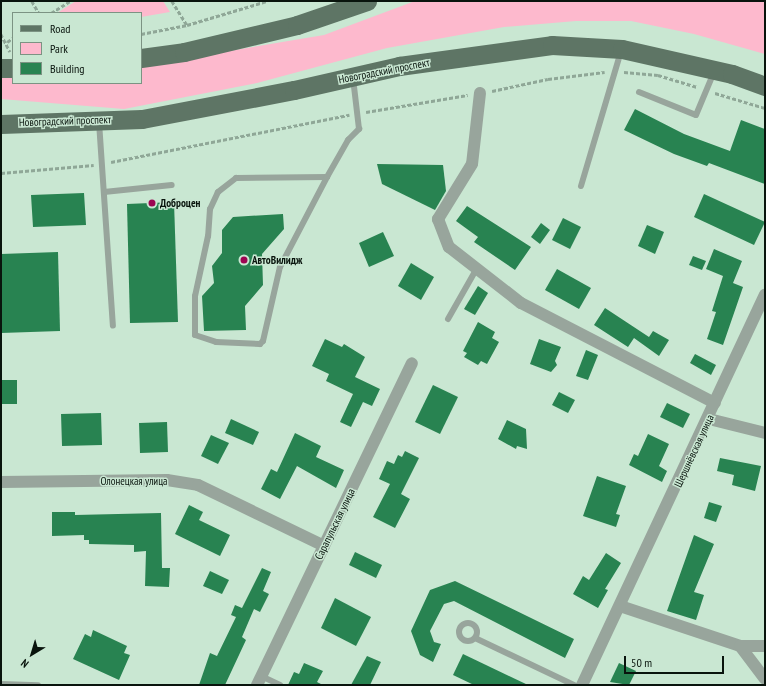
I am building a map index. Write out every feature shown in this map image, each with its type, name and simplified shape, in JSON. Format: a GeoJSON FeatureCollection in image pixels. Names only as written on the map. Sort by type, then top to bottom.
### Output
{"type":"FeatureCollection","features":[{"type":"Feature","properties":{"kind":"main road"},"geometry":{"type":"LineString","coordinates":[[142,58],[184,52],[296,25],[367,1]]}},
{"type":"Feature","properties":{"kind":"main road","name":"Новоградский проспект"},"geometry":{"type":"LineString","coordinates":[[1,124],[142,118],[353,77],[399,66],[552,45],[622,49],[714,70],[765,86]]}},
{"type":"Feature","properties":{"kind":"street"},"geometry":{"type":"LineString","coordinates":[[480,93],[472,164],[438,219],[449,247],[521,303],[715,403]]}},
{"type":"Feature","properties":{"kind":"street","name":"Шершнёвская улица"},"geometry":{"type":"LineString","coordinates":[[582,685],[765,295]]}},
{"type":"Feature","properties":{"kind":"street","name":"Сарапульская улица"},"geometry":{"type":"LineString","coordinates":[[260,682],[412,364]]}},
{"type":"Feature","properties":{"kind":"street"},"geometry":{"type":"LineString","coordinates":[[708,419],[765,433]]}},
{"type":"Feature","properties":{"kind":"street","name":"Олонецкая улица"},"geometry":{"type":"LineString","coordinates":[[1,482],[167,480],[198,485],[324,546]]}},
{"type":"Feature","properties":{"kind":"street"},"geometry":{"type":"LineString","coordinates":[[620,606],[740,646],[765,646]]}},
{"type":"Feature","properties":{"kind":"street"},"geometry":{"type":"LineString","coordinates":[[740,646],[765,679]]}},
{"type":"Feature","properties":{"kind":"lane"},"geometry":{"type":"LineString","coordinates":[[581,186],[622,49]]}},
{"type":"Feature","properties":{"kind":"lane"},"geometry":{"type":"LineString","coordinates":[[639,92],[696,115],[714,70]]}},
{"type":"Feature","properties":{"kind":"lane"},"geometry":{"type":"LineString","coordinates":[[327,177],[236,178],[218,192],[210,209],[208,236],[195,296],[196,335],[216,342],[260,344],[263,341],[280,267],[348,140],[359,129],[353,77]]}},
{"type":"Feature","properties":{"kind":"lane"},"geometry":{"type":"LineString","coordinates":[[98,120],[113,326]]}},
{"type":"Feature","properties":{"kind":"lane"},"geometry":{"type":"LineString","coordinates":[[104,192],[172,185]]}},
{"type":"Feature","properties":{"kind":"lane"},"geometry":{"type":"LineString","coordinates":[[448,319],[477,268]]}},
{"type":"Feature","properties":{"kind":"lane"},"geometry":{"type":"LineString","coordinates":[[475,638],[574,685]]}},
{"type":"Feature","properties":{"kind":"lane"},"geometry":{"type":"LineString","coordinates":[[260,682],[280,685]]}},
{"type":"Feature","properties":{"kind":"lane"},"geometry":{"type":"LineString","coordinates":[[1,684],[38,685]]}},
{"type":"Feature","properties":{"kind":"path"},"geometry":{"type":"LineString","coordinates":[[32,1],[38,12]]}},
{"type":"Feature","properties":{"kind":"path"},"geometry":{"type":"LineString","coordinates":[[53,12],[70,1]]}},
{"type":"Feature","properties":{"kind":"path"},"geometry":{"type":"LineString","coordinates":[[172,1],[187,25]]}},
{"type":"Feature","properties":{"kind":"path"},"geometry":{"type":"LineString","coordinates":[[142,34],[187,25],[267,1]]}},
{"type":"Feature","properties":{"kind":"path"},"geometry":{"type":"LineString","coordinates":[[1,34],[6,42],[8,63]]}},
{"type":"Feature","properties":{"kind":"path"},"geometry":{"type":"LineString","coordinates":[[6,42],[12,39]]}},
{"type":"Feature","properties":{"kind":"path"},"geometry":{"type":"LineString","coordinates":[[1,173],[102,164],[357,113],[480,93],[548,79],[616,71],[658,75],[765,108]]}},
{"type":"Feature","properties":{"kind":"green space"},"geometry":{"type":"Polygon","coordinates":[[[76,1],[163,1],[170,12],[142,17],[142,12],[59,12],[76,1]]]}},
{"type":"Feature","properties":{"kind":"green space"},"geometry":{"type":"Polygon","coordinates":[[[415,1],[765,1],[765,54],[694,34],[631,21],[576,21],[504,27],[387,48],[257,83],[124,109],[1,99],[1,78],[12,77],[12,84],[142,84],[142,66],[324,35],[415,1]]]}},
{"type":"Feature","properties":{"kind":"building"},"geometry":{"type":"Polygon","coordinates":[[[635,109],[684,134],[730,151],[741,120],[765,129],[765,184],[709,163],[707,166],[674,154],[624,130],[635,109]]]}},
{"type":"Feature","properties":{"kind":"building"},"geometry":{"type":"Polygon","coordinates":[[[377,164],[443,165],[446,191],[435,210],[382,184],[377,164]]]}},
{"type":"Feature","properties":{"kind":"building"},"geometry":{"type":"Polygon","coordinates":[[[84,193],[86,225],[33,227],[31,195],[84,193]]]}},
{"type":"Feature","properties":{"kind":"building"},"geometry":{"type":"Polygon","coordinates":[[[704,194],[765,222],[754,245],[694,217],[704,194]]]}},
{"type":"Feature","properties":{"kind":"building"},"geometry":{"type":"Polygon","coordinates":[[[174,202],[178,322],[130,323],[127,204],[174,202]]]}},
{"type":"Feature","properties":{"kind":"building"},"geometry":{"type":"Polygon","coordinates":[[[467,206],[531,247],[515,270],[474,242],[478,237],[456,221],[467,206]]]}},
{"type":"Feature","properties":{"kind":"building"},"geometry":{"type":"Polygon","coordinates":[[[283,214],[284,229],[262,254],[263,285],[245,306],[246,330],[204,331],[202,296],[214,283],[212,266],[222,253],[222,230],[233,217],[283,214]]]}},
{"type":"Feature","properties":{"kind":"building"},"geometry":{"type":"Polygon","coordinates":[[[563,218],[581,227],[570,249],[552,240],[563,218]]]}},
{"type":"Feature","properties":{"kind":"building"},"geometry":{"type":"Polygon","coordinates":[[[541,223],[550,230],[540,244],[531,237],[541,223]]]}},
{"type":"Feature","properties":{"kind":"building"},"geometry":{"type":"Polygon","coordinates":[[[647,225],[664,232],[655,254],[638,246],[647,225]]]}},
{"type":"Feature","properties":{"kind":"building"},"geometry":{"type":"Polygon","coordinates":[[[383,232],[394,256],[369,267],[359,243],[383,232]]]}},
{"type":"Feature","properties":{"kind":"building"},"geometry":{"type":"Polygon","coordinates":[[[714,249],[742,261],[733,283],[743,287],[723,345],[707,339],[716,312],[712,311],[723,276],[706,269],[714,249]]]}},
{"type":"Feature","properties":{"kind":"building"},"geometry":{"type":"Polygon","coordinates":[[[58,252],[60,331],[1,333],[1,254],[58,252]]]}},
{"type":"Feature","properties":{"kind":"building"},"geometry":{"type":"Polygon","coordinates":[[[693,256],[706,261],[702,270],[689,265],[693,256]]]}},
{"type":"Feature","properties":{"kind":"building"},"geometry":{"type":"Polygon","coordinates":[[[411,263],[434,277],[421,300],[398,286],[411,263]]]}},
{"type":"Feature","properties":{"kind":"building"},"geometry":{"type":"Polygon","coordinates":[[[557,269],[591,288],[579,309],[545,290],[557,269]]]}},
{"type":"Feature","properties":{"kind":"building"},"geometry":{"type":"Polygon","coordinates":[[[478,286],[488,293],[475,315],[464,309],[478,286]]]}},
{"type":"Feature","properties":{"kind":"building"},"geometry":{"type":"Polygon","coordinates":[[[605,308],[649,337],[653,331],[669,340],[659,356],[634,338],[628,347],[594,325],[605,308]]]}},
{"type":"Feature","properties":{"kind":"building"},"geometry":{"type":"Polygon","coordinates":[[[478,322],[495,332],[492,338],[499,342],[487,364],[481,361],[478,365],[464,357],[467,353],[463,351],[478,322]]]}},
{"type":"Feature","properties":{"kind":"building"},"geometry":{"type":"Polygon","coordinates":[[[325,339],[342,347],[344,344],[365,357],[355,377],[380,389],[372,406],[363,402],[351,427],[340,422],[353,394],[326,381],[329,374],[312,366],[325,339]]]}},
{"type":"Feature","properties":{"kind":"building"},"geometry":{"type":"Polygon","coordinates":[[[539,339],[561,347],[555,361],[557,365],[551,372],[530,364],[539,339]]]}},
{"type":"Feature","properties":{"kind":"building"},"geometry":{"type":"Polygon","coordinates":[[[586,350],[598,355],[588,380],[576,376],[586,350]]]}},
{"type":"Feature","properties":{"kind":"building"},"geometry":{"type":"Polygon","coordinates":[[[695,354],[716,365],[711,375],[690,363],[695,354]]]}},
{"type":"Feature","properties":{"kind":"building"},"geometry":{"type":"Polygon","coordinates":[[[1,380],[17,380],[17,404],[1,404],[1,380]]]}},
{"type":"Feature","properties":{"kind":"building"},"geometry":{"type":"Polygon","coordinates":[[[433,385],[458,397],[440,434],[415,422],[433,385]]]}},
{"type":"Feature","properties":{"kind":"building"},"geometry":{"type":"Polygon","coordinates":[[[559,392],[575,400],[568,413],[552,405],[559,392]]]}},
{"type":"Feature","properties":{"kind":"building"},"geometry":{"type":"Polygon","coordinates":[[[667,403],[690,414],[683,428],[660,417],[667,403]]]}},
{"type":"Feature","properties":{"kind":"building"},"geometry":{"type":"Polygon","coordinates":[[[101,413],[102,445],[62,446],[61,414],[101,413]]]}},
{"type":"Feature","properties":{"kind":"building"},"geometry":{"type":"Polygon","coordinates":[[[231,419],[259,432],[253,445],[225,433],[231,419]]]}},
{"type":"Feature","properties":{"kind":"building"},"geometry":{"type":"Polygon","coordinates":[[[507,420],[526,429],[527,449],[517,446],[516,449],[498,439],[507,420]]]}},
{"type":"Feature","properties":{"kind":"building"},"geometry":{"type":"Polygon","coordinates":[[[167,422],[168,452],[140,453],[139,423],[167,422]]]}},
{"type":"Feature","properties":{"kind":"building"},"geometry":{"type":"Polygon","coordinates":[[[295,433],[321,446],[316,457],[344,470],[336,488],[297,466],[280,499],[261,489],[271,469],[277,472],[295,433]]]}},
{"type":"Feature","properties":{"kind":"building"},"geometry":{"type":"Polygon","coordinates":[[[648,434],[669,444],[659,466],[667,471],[662,482],[629,465],[634,454],[638,456],[648,434]]]}},
{"type":"Feature","properties":{"kind":"building"},"geometry":{"type":"Polygon","coordinates":[[[211,435],[229,443],[218,464],[201,456],[211,435]]]}},
{"type":"Feature","properties":{"kind":"building"},"geometry":{"type":"Polygon","coordinates":[[[405,451],[419,458],[401,494],[410,499],[395,528],[373,517],[390,484],[379,479],[387,461],[394,464],[398,455],[402,457],[405,451]]]}},
{"type":"Feature","properties":{"kind":"building"},"geometry":{"type":"Polygon","coordinates":[[[720,458],[761,466],[755,491],[732,485],[734,475],[717,471],[720,458]]]}},
{"type":"Feature","properties":{"kind":"building"},"geometry":{"type":"Polygon","coordinates":[[[597,476],[626,486],[616,514],[620,515],[616,527],[583,516],[597,476]]]}},
{"type":"Feature","properties":{"kind":"building"},"geometry":{"type":"Polygon","coordinates":[[[709,502],[722,506],[716,522],[704,518],[709,502]]]}},
{"type":"Feature","properties":{"kind":"building"},"geometry":{"type":"Polygon","coordinates":[[[189,505],[203,512],[199,520],[230,535],[220,556],[175,534],[189,505]]]}},
{"type":"Feature","properties":{"kind":"building"},"geometry":{"type":"Polygon","coordinates":[[[52,512],[75,512],[75,515],[161,513],[162,568],[170,568],[169,587],[145,586],[146,551],[134,552],[134,545],[89,544],[89,540],[84,540],[84,535],[52,536],[52,512]]]}},
{"type":"Feature","properties":{"kind":"building"},"geometry":{"type":"Polygon","coordinates":[[[694,535],[714,544],[694,592],[704,595],[696,620],[667,611],[694,535]]]}},
{"type":"Feature","properties":{"kind":"building"},"geometry":{"type":"Polygon","coordinates":[[[355,552],[382,565],[376,578],[349,565],[355,552]]]}},
{"type":"Feature","properties":{"kind":"building"},"geometry":{"type":"Polygon","coordinates":[[[606,553],[621,563],[605,589],[608,590],[598,608],[573,594],[583,576],[589,580],[606,553]]]}},
{"type":"Feature","properties":{"kind":"building"},"geometry":{"type":"Polygon","coordinates":[[[262,568],[271,572],[263,591],[269,594],[260,612],[254,609],[242,637],[246,640],[225,685],[199,685],[210,653],[217,656],[236,617],[231,615],[235,605],[242,608],[262,568]]]}},
{"type":"Feature","properties":{"kind":"building"},"geometry":{"type":"Polygon","coordinates":[[[210,571],[229,580],[222,594],[203,586],[210,571]]]}},
{"type":"Feature","properties":{"kind":"building"},"geometry":{"type":"Polygon","coordinates":[[[455,581],[574,639],[565,658],[454,601],[444,604],[430,631],[434,642],[441,644],[433,662],[420,655],[411,631],[430,590],[455,581]]]}},
{"type":"Feature","properties":{"kind":"building"},"geometry":{"type":"Polygon","coordinates":[[[335,598],[371,617],[356,646],[321,628],[335,598]]]}},
{"type":"Feature","properties":{"kind":"building"},"geometry":{"type":"Polygon","coordinates":[[[93,630],[127,646],[124,653],[130,655],[119,680],[73,659],[85,634],[91,637],[93,630]]]}},
{"type":"Feature","properties":{"kind":"building"},"geometry":{"type":"Polygon","coordinates":[[[463,654],[528,685],[474,685],[453,675],[463,654]]]}},
{"type":"Feature","properties":{"kind":"building"},"geometry":{"type":"Polygon","coordinates":[[[367,656],[381,662],[370,685],[351,685],[367,656]]]}},
{"type":"Feature","properties":{"kind":"building"},"geometry":{"type":"Polygon","coordinates":[[[304,663],[323,671],[317,682],[323,685],[288,685],[294,672],[299,674],[304,663]]]}},
{"type":"Feature","properties":{"kind":"building"},"geometry":{"type":"Polygon","coordinates":[[[619,663],[636,671],[629,685],[610,682],[619,663]]]}},
{"type":"Feature","properties":{"kind":"place","name":"Доброцен"},"geometry":{"type":"Point","coordinates":[152,203]}},
{"type":"Feature","properties":{"kind":"place","name":"АвтоВилидж"},"geometry":{"type":"Point","coordinates":[244,260]}}]}
